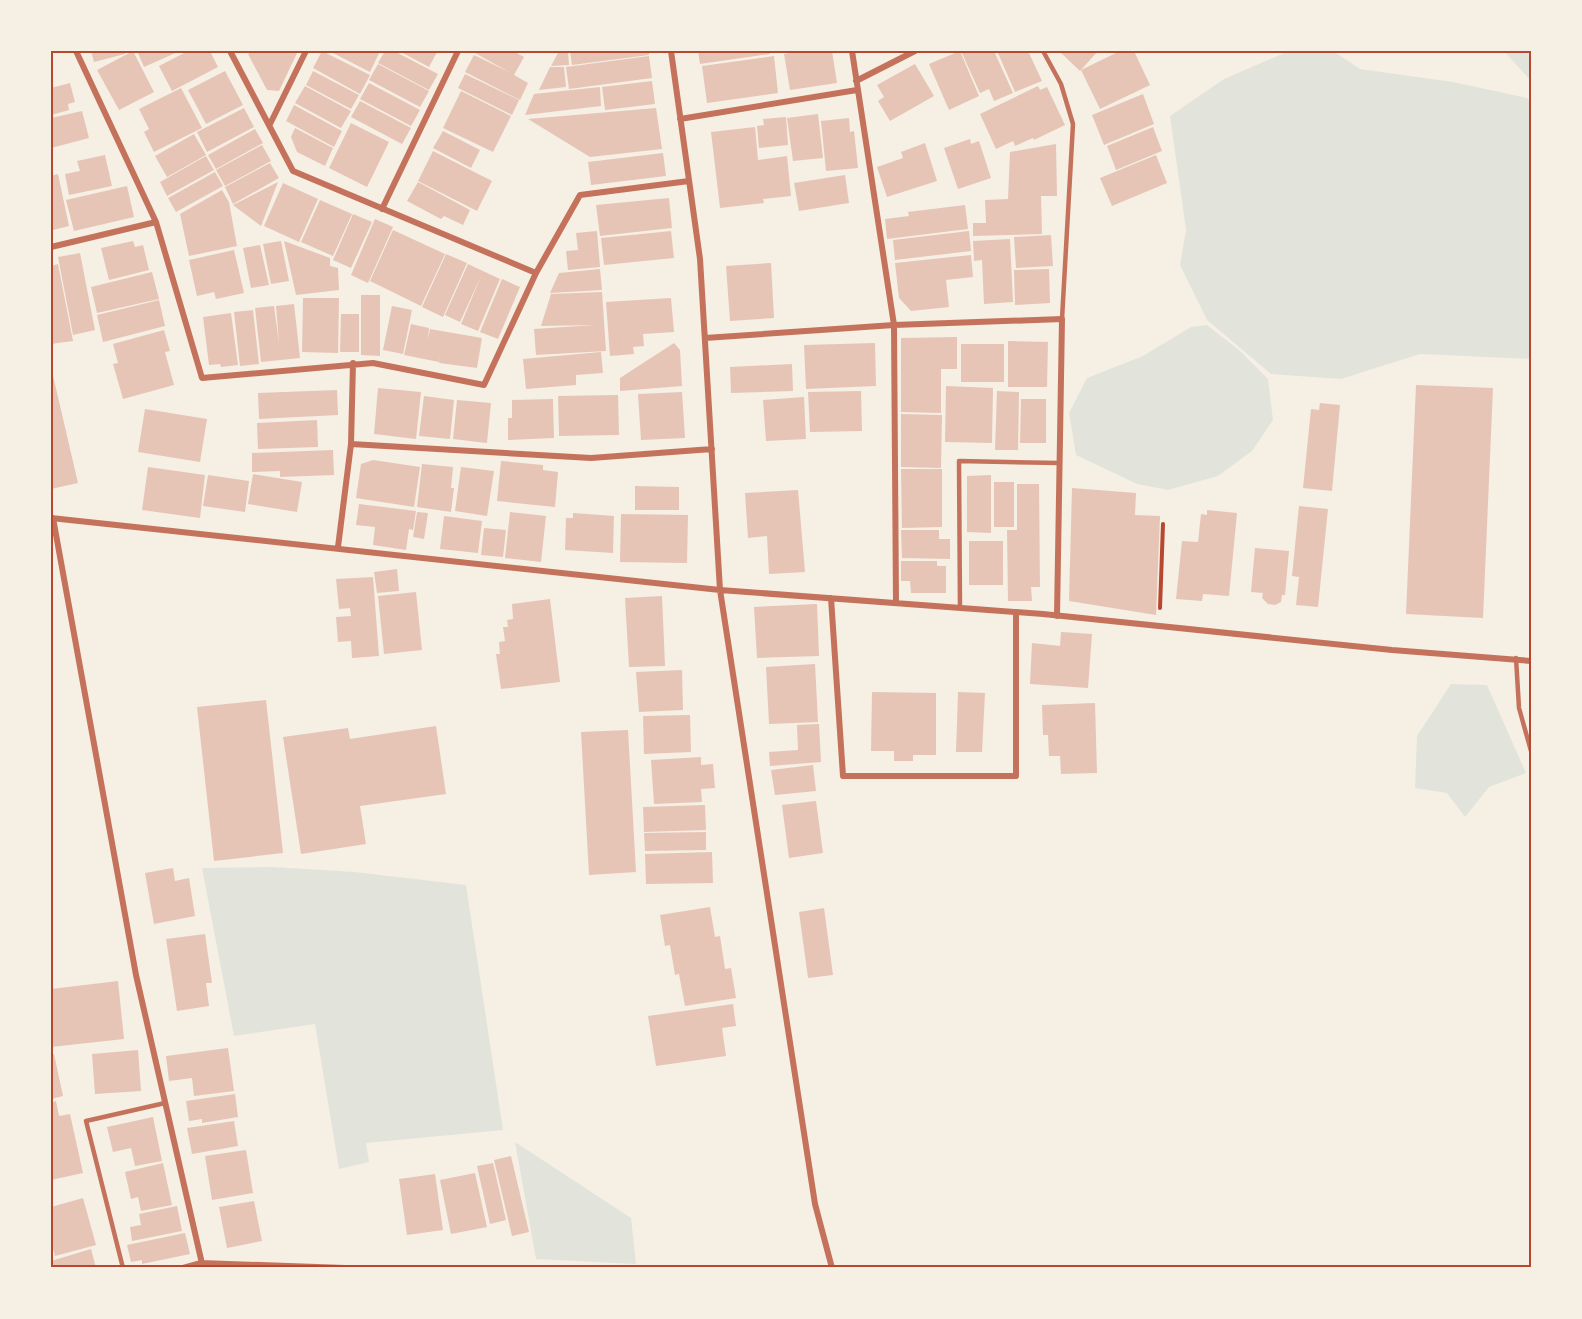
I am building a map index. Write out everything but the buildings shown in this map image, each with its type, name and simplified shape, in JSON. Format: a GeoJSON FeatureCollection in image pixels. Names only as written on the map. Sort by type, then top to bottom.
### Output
{"type":"FeatureCollection","features":[{"type":"Feature","properties":{"kind":"street"},"geometry":{"type":"LineString","coordinates":[[76,51],[156,222],[202,378],[352,363],[373,363],[484,385],[536,273],[580,195],[689,181]]}},
{"type":"Feature","properties":{"kind":"street"},"geometry":{"type":"LineString","coordinates":[[230,51],[294,171],[536,273]]}},
{"type":"Feature","properties":{"kind":"street"},"geometry":{"type":"LineString","coordinates":[[270,124],[306,51]]}},
{"type":"Feature","properties":{"kind":"street"},"geometry":{"type":"LineString","coordinates":[[382,209],[458,51]]}},
{"type":"Feature","properties":{"kind":"street"},"geometry":{"type":"LineString","coordinates":[[671,51],[700,259],[720,590],[815,1204],[832,1268]]}},
{"type":"Feature","properties":{"kind":"street"},"geometry":{"type":"LineString","coordinates":[[852,51],[894,325],[896,603]]}},
{"type":"Feature","properties":{"kind":"street"},"geometry":{"type":"LineString","coordinates":[[856,81],[915,51]]}},
{"type":"Feature","properties":{"kind":"street"},"geometry":{"type":"LineString","coordinates":[[680,119],[858,90]]}},
{"type":"Feature","properties":{"kind":"street"},"geometry":{"type":"LineString","coordinates":[[51,247],[156,222]]}},
{"type":"Feature","properties":{"kind":"street"},"geometry":{"type":"LineString","coordinates":[[705,338],[894,325],[1062,319],[1058,616]]}},
{"type":"Feature","properties":{"kind":"street"},"geometry":{"type":"LineString","coordinates":[[338,547],[351,444],[352,363]]}},
{"type":"Feature","properties":{"kind":"street"},"geometry":{"type":"LineString","coordinates":[[351,444],[591,458],[712,449]]}},
{"type":"Feature","properties":{"kind":"street"},"geometry":{"type":"LineString","coordinates":[[202,1265],[136,975],[52,518],[338,547],[720,590],[1016,612],[1392,650],[1516,658],[1531,661]]}},
{"type":"Feature","properties":{"kind":"street"},"geometry":{"type":"LineString","coordinates":[[831,598],[843,776],[1016,776],[1016,612]]}},
{"type":"Feature","properties":{"kind":"street"},"geometry":{"type":"LineString","coordinates":[[183,1268],[202,1265],[345,1268]]}},
{"type":"Feature","properties":{"kind":"lane"},"geometry":{"type":"LineString","coordinates":[[1044,51],[1061,84],[1073,124],[1062,319]]}},
{"type":"Feature","properties":{"kind":"lane"},"geometry":{"type":"LineString","coordinates":[[960,608],[959,461],[1059,463]]}},
{"type":"Feature","properties":{"kind":"lane"},"geometry":{"type":"LineString","coordinates":[[1516,658],[1519,708],[1531,751]]}},
{"type":"Feature","properties":{"kind":"lane"},"geometry":{"type":"LineString","coordinates":[[123,1268],[86,1121],[165,1103]]}},
{"type":"Feature","properties":{"kind":"path"},"geometry":{"type":"LineString","coordinates":[[1160,626],[1163,524]]}},
{"type":"Feature","properties":{"kind":"shaded area"},"geometry":{"type":"Polygon","coordinates":[[[1289,51],[1333,51],[1360,69],[1453,82],[1527,98],[1531,102],[1531,359],[1420,354],[1341,379],[1271,374],[1207,320],[1180,265],[1186,230],[1170,116],[1224,79],[1289,51]]]}},
{"type":"Feature","properties":{"kind":"shaded area"},"geometry":{"type":"Polygon","coordinates":[[[1504,51],[1531,51],[1531,81],[1504,51]]]}},
{"type":"Feature","properties":{"kind":"shaded area"},"geometry":{"type":"Polygon","coordinates":[[[1207,325],[1239,350],[1268,379],[1273,420],[1252,451],[1218,476],[1168,490],[1137,484],[1076,455],[1069,413],[1087,378],[1143,356],[1191,327],[1207,325]]]}},
{"type":"Feature","properties":{"kind":"shaded area"},"geometry":{"type":"Polygon","coordinates":[[[1451,684],[1487,685],[1526,773],[1489,787],[1465,817],[1447,793],[1415,788],[1417,736],[1451,684]]]}},
{"type":"Feature","properties":{"kind":"shaded area"},"geometry":{"type":"Polygon","coordinates":[[[272,867],[355,872],[466,885],[503,1130],[366,1143],[369,1162],[339,1169],[315,1024],[234,1036],[202,868],[272,867]]]}},
{"type":"Feature","properties":{"kind":"shaded area"},"geometry":{"type":"Polygon","coordinates":[[[515,1142],[631,1218],[636,1264],[536,1259],[515,1142]]]}}]}
